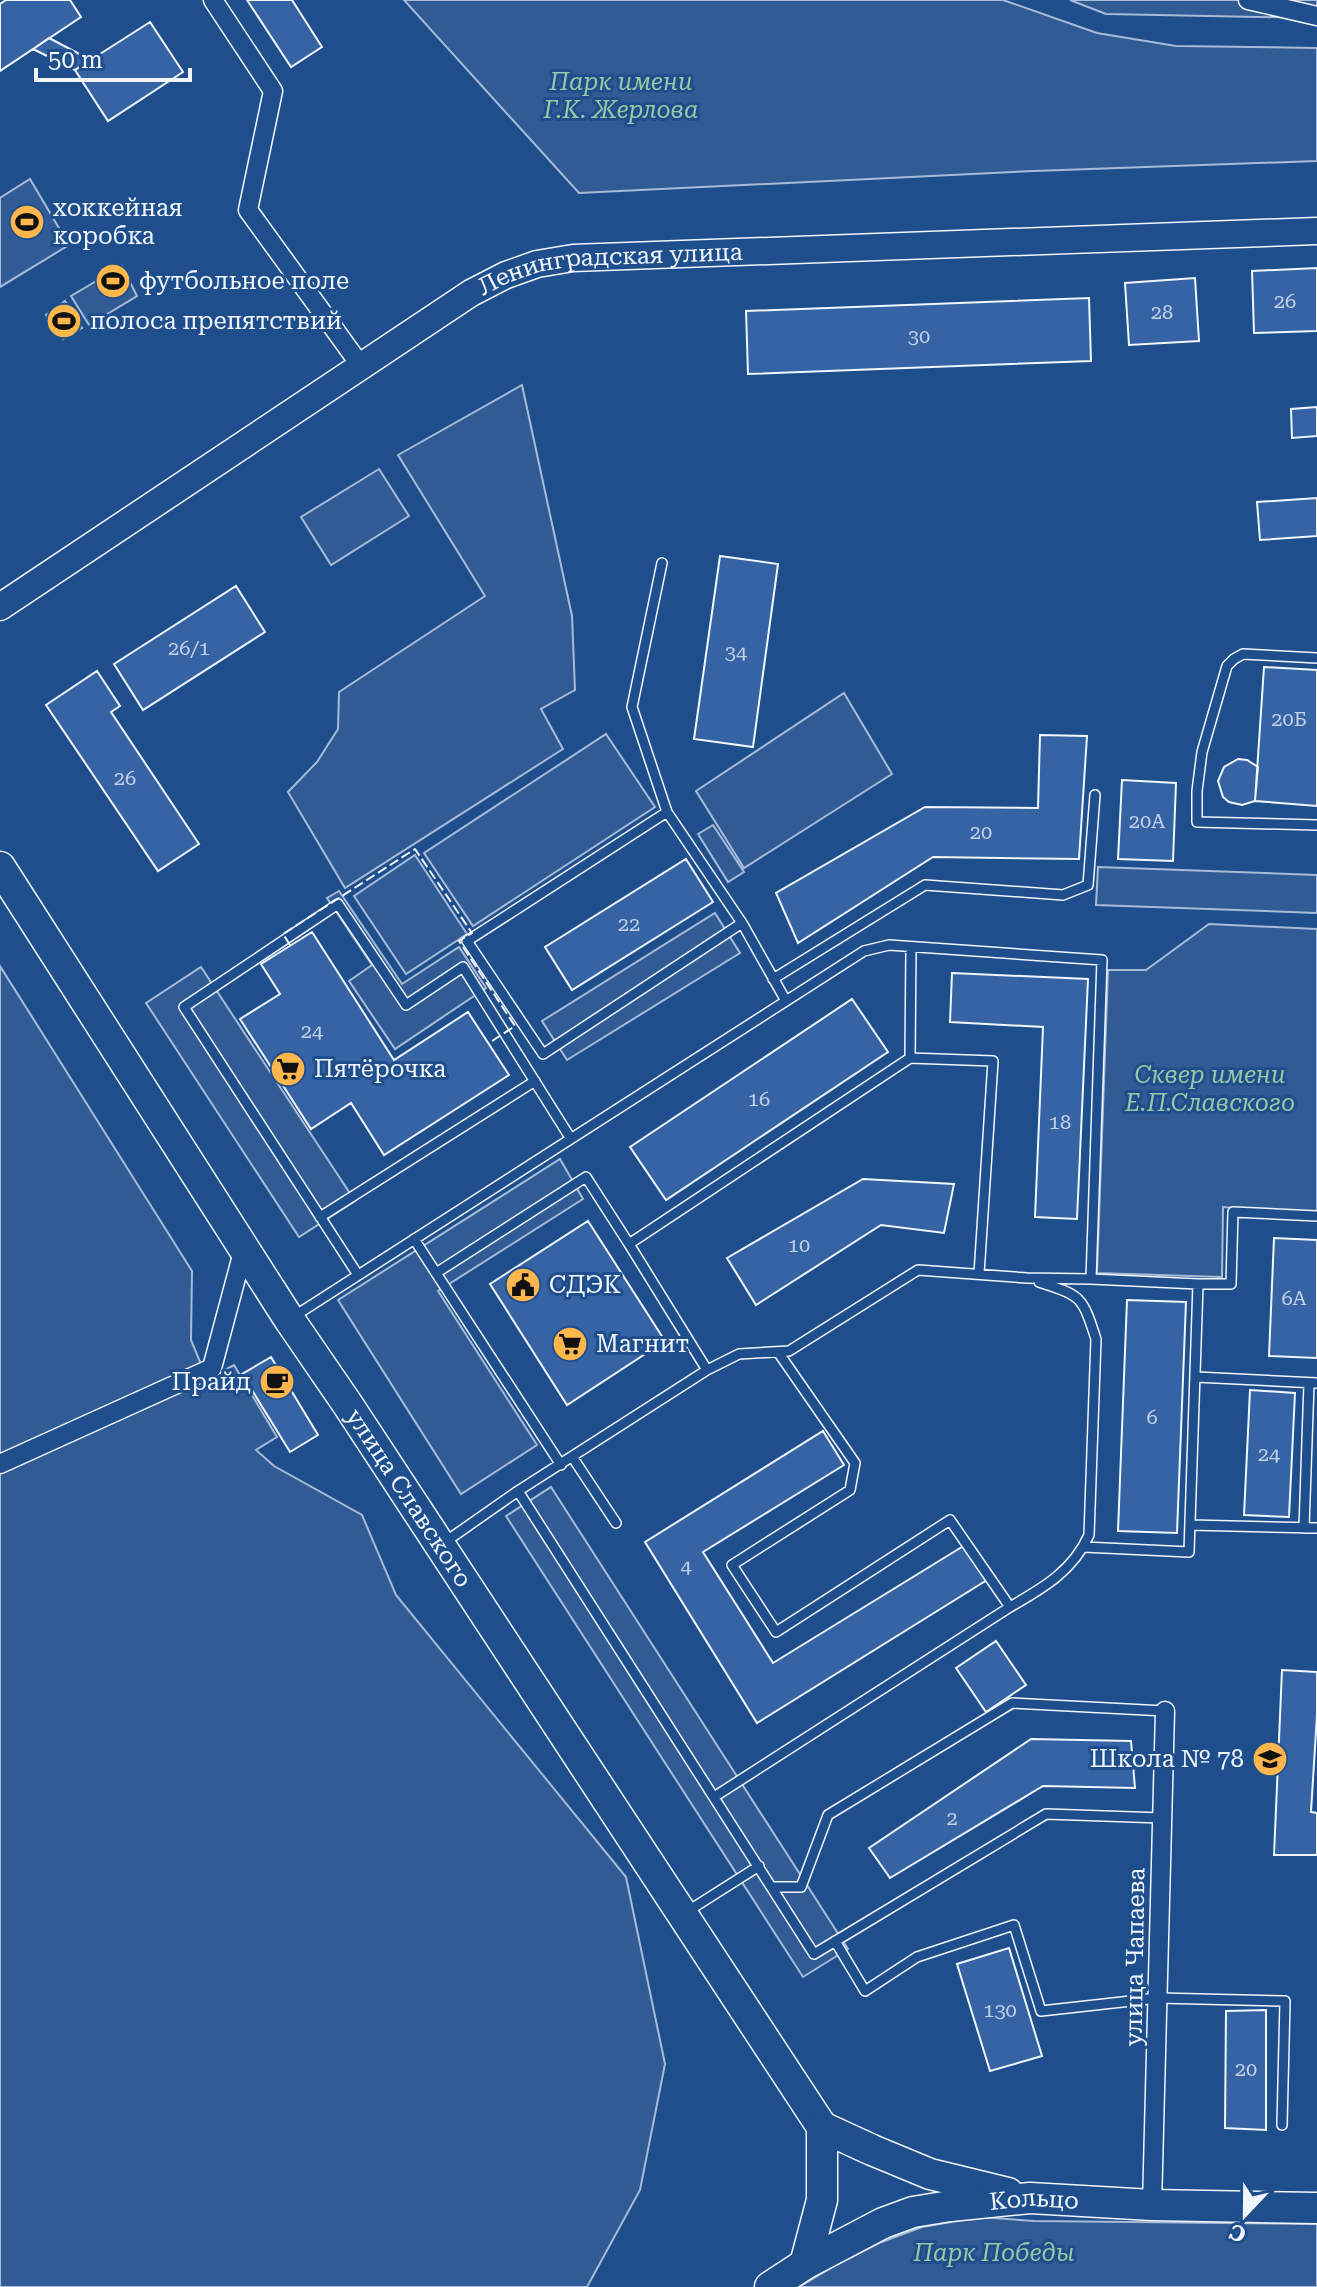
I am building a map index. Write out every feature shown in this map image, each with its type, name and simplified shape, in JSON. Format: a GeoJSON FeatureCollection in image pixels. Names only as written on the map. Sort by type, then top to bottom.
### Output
{"type":"FeatureCollection","features":[{"type":"Feature","properties":{"kind":"main road","name":"улица Славского"},"geometry":{"type":"LineString","coordinates":[[0,867],[289,1319],[822,2127]]}},
{"type":"Feature","properties":{"kind":"main road"},"geometry":{"type":"LineString","coordinates":[[805,2264],[822,2200],[822,2127],[930,2174],[1030,2198]]}},
{"type":"Feature","properties":{"kind":"main road","name":"Кольцо"},"geometry":{"type":"LineString","coordinates":[[770,2287],[805,2264],[883,2223],[913,2212],[950,2206],[1030,2198],[1152,2205],[1317,2208]]}},
{"type":"Feature","properties":{"kind":"street"},"geometry":{"type":"LineString","coordinates":[[213,0],[273,91],[248,210],[361,366]]}},
{"type":"Feature","properties":{"kind":"street"},"geometry":{"type":"LineString","coordinates":[[1248,0],[1317,16]]}},
{"type":"Feature","properties":{"kind":"street","name":"Ленинградская улица"},"geometry":{"type":"LineString","coordinates":[[0,607],[471,293],[537,264],[573,258],[1317,231]]}},
{"type":"Feature","properties":{"kind":"street"},"geometry":{"type":"LineString","coordinates":[[0,1464],[212,1368],[244,1248]]}},
{"type":"Feature","properties":{"kind":"street","name":"улица Чапаева"},"geometry":{"type":"LineString","coordinates":[[1152,2205],[1165,1711]]}},
{"type":"Feature","properties":{"kind":"lane"},"geometry":{"type":"LineString","coordinates":[[662,563],[632,707],[667,812],[742,923],[786,1001]]}},
{"type":"Feature","properties":{"kind":"lane"},"geometry":{"type":"LineString","coordinates":[[1317,658],[1243,654],[1227,666],[1202,752],[1197,791],[1197,822],[1317,825]]}},
{"type":"Feature","properties":{"kind":"lane"},"geometry":{"type":"LineString","coordinates":[[773,979],[925,885],[1063,895],[1088,885],[1095,795]]}},
{"type":"Feature","properties":{"kind":"lane"},"geometry":{"type":"LineString","coordinates":[[667,812],[467,941],[517,1016],[543,1054],[742,923]]}},
{"type":"Feature","properties":{"kind":"lane"},"geometry":{"type":"LineString","coordinates":[[358,1275],[184,1007],[338,904],[406,1005],[463,967],[571,1139]]}},
{"type":"Feature","properties":{"kind":"lane"},"geometry":{"type":"LineString","coordinates":[[289,1319],[864,951],[889,945],[1102,960],[1091,1279]]}},
{"type":"Feature","properties":{"kind":"lane"},"geometry":{"type":"LineString","coordinates":[[910,1058],[911,948]]}},
{"type":"Feature","properties":{"kind":"lane"},"geometry":{"type":"LineString","coordinates":[[629,1244],[910,1058],[993,1061],[979,1274]]}},
{"type":"Feature","properties":{"kind":"lane"},"geometry":{"type":"LineString","coordinates":[[320,1217],[535,1081]]}},
{"type":"Feature","properties":{"kind":"lane"},"geometry":{"type":"LineString","coordinates":[[436,1273],[586,1177],[707,1370]]}},
{"type":"Feature","properties":{"kind":"lane"},"geometry":{"type":"LineString","coordinates":[[439,1546],[518,1491],[707,1370],[739,1354],[789,1351],[918,1270],[1027,1278],[1231,1284],[1233,1212],[1317,1216]]}},
{"type":"Feature","properties":{"kind":"lane"},"geometry":{"type":"LineString","coordinates":[[414,1239],[561,1465]]}},
{"type":"Feature","properties":{"kind":"lane"},"geometry":{"type":"LineString","coordinates":[[714,1797],[1049,1584],[1082,1551],[1089,1535],[1096,1339],[1086,1310],[1073,1293],[1027,1278]]}},
{"type":"Feature","properties":{"kind":"lane"},"geometry":{"type":"LineString","coordinates":[[1084,1547],[1189,1552],[1198,1284]]}},
{"type":"Feature","properties":{"kind":"lane"},"geometry":{"type":"LineString","coordinates":[[778,1352],[855,1463],[850,1490],[732,1565],[776,1632],[950,1520],[1010,1607]]}},
{"type":"Feature","properties":{"kind":"lane"},"geometry":{"type":"LineString","coordinates":[[1196,1377],[1313,1383],[1304,1528]]}},
{"type":"Feature","properties":{"kind":"lane"},"geometry":{"type":"LineString","coordinates":[[573,1458],[616,1523]]}},
{"type":"Feature","properties":{"kind":"lane"},"geometry":{"type":"LineString","coordinates":[[518,1491],[814,1954],[1046,1814],[1162,1818]]}},
{"type":"Feature","properties":{"kind":"lane"},"geometry":{"type":"LineString","coordinates":[[1190,1525],[1317,1528]]}},
{"type":"Feature","properties":{"kind":"lane"},"geometry":{"type":"LineString","coordinates":[[772,1887],[801,1887],[828,1815],[1012,1703],[1165,1711]]}},
{"type":"Feature","properties":{"kind":"lane"},"geometry":{"type":"LineString","coordinates":[[682,1915],[759,1866]]}},
{"type":"Feature","properties":{"kind":"lane"},"geometry":{"type":"LineString","coordinates":[[835,1941],[865,1991],[917,1957],[1014,1925],[1041,2011],[1158,1998],[1285,2001],[1282,2125]]}},
{"type":"Feature","properties":{"kind":"shaded area","name":"Парк имени Г.К. Жерлова"},"geometry":{"type":"Polygon","coordinates":[[[404,0],[1003,0],[1097,33],[1176,46],[1317,48],[1317,161],[579,193],[404,0]]]}},
{"type":"Feature","properties":{"kind":"shaded area"},"geometry":{"type":"Polygon","coordinates":[[[1070,0],[1317,0],[1317,18],[1106,14],[1070,0]]]}},
{"type":"Feature","properties":{"kind":"shaded area","name":"хоккейная коробка"},"geometry":{"type":"Polygon","coordinates":[[[30,179],[69,245],[0,287],[0,198],[30,179]]]}},
{"type":"Feature","properties":{"kind":"shaded area","name":"футбольное поле"},"geometry":{"type":"Polygon","coordinates":[[[122,266],[137,296],[89,325],[71,296],[122,266]]]}},
{"type":"Feature","properties":{"kind":"shaded area","name":"полоса препятствий"},"geometry":{"type":"Polygon","coordinates":[[[65,301],[82,328],[63,339],[46,315],[65,301]]]}},
{"type":"Feature","properties":{"kind":"shaded area"},"geometry":{"type":"Polygon","coordinates":[[[522,385],[572,616],[575,690],[541,709],[563,749],[345,888],[288,792],[317,762],[338,729],[339,692],[485,596],[398,455],[522,385]]]}},
{"type":"Feature","properties":{"kind":"shaded area"},"geometry":{"type":"Polygon","coordinates":[[[379,469],[409,516],[331,565],[301,517],[379,469]]]}},
{"type":"Feature","properties":{"kind":"shaded area"},"geometry":{"type":"Polygon","coordinates":[[[844,693],[892,774],[744,868],[696,791],[844,693]]]}},
{"type":"Feature","properties":{"kind":"shaded area"},"geometry":{"type":"Polygon","coordinates":[[[606,734],[655,807],[473,926],[424,853],[606,734]]]}},
{"type":"Feature","properties":{"kind":"shaded area"},"geometry":{"type":"Polygon","coordinates":[[[713,825],[744,872],[728,882],[698,834],[713,825]]]}},
{"type":"Feature","properties":{"kind":"shaded area"},"geometry":{"type":"Polygon","coordinates":[[[415,855],[467,934],[406,974],[354,896],[415,855]]]}},
{"type":"Feature","properties":{"kind":"shaded area"},"geometry":{"type":"Polygon","coordinates":[[[1098,867],[1317,875],[1317,913],[1096,905],[1098,867]]]}},
{"type":"Feature","properties":{"kind":"shaded area"},"geometry":{"type":"Polygon","coordinates":[[[339,891],[402,984],[459,947],[486,988],[395,1049],[349,981],[372,965],[327,898],[339,891]]]}},
{"type":"Feature","properties":{"kind":"shaded area"},"geometry":{"type":"Polygon","coordinates":[[[715,913],[740,953],[567,1060],[542,1021],[715,913]]]}},
{"type":"Feature","properties":{"kind":"shaded area","name":"Сквер имени Е.П.Славского"},"geometry":{"type":"Polygon","coordinates":[[[1209,924],[1317,929],[1317,1214],[1223,1207],[1222,1277],[1097,1273],[1108,970],[1146,970],[1209,924]]]}},
{"type":"Feature","properties":{"kind":"shaded area"},"geometry":{"type":"Polygon","coordinates":[[[0,966],[192,1271],[191,1340],[207,1379],[234,1365],[277,1437],[256,1450],[274,1466],[362,1515],[396,1595],[626,1877],[665,2064],[640,2190],[587,2287],[0,2287],[0,966]]]}},
{"type":"Feature","properties":{"kind":"shaded area"},"geometry":{"type":"Polygon","coordinates":[[[201,967],[355,1201],[299,1237],[146,1003],[201,967]]]}},
{"type":"Feature","properties":{"kind":"shaded area"},"geometry":{"type":"Polygon","coordinates":[[[560,1159],[583,1199],[438,1291],[537,1445],[461,1494],[338,1300],[560,1159]]]}},
{"type":"Feature","properties":{"kind":"shaded area"},"geometry":{"type":"Polygon","coordinates":[[[551,1487],[848,1949],[803,1977],[506,1516],[551,1487]]]}},
{"type":"Feature","properties":{"kind":"shaded area","name":"Парк Победы"},"geometry":{"type":"Polygon","coordinates":[[[980,2217],[1034,2221],[1317,2224],[1317,2287],[799,2287],[879,2243],[922,2227],[980,2217]]]}},
{"type":"Feature","properties":{"kind":"building"},"geometry":{"type":"Polygon","coordinates":[[[6,0],[70,0],[81,17],[0,71],[0,4],[6,0]]]}},
{"type":"Feature","properties":{"kind":"building"},"geometry":{"type":"Polygon","coordinates":[[[247,0],[292,0],[322,47],[291,67],[247,0]]]}},
{"type":"Feature","properties":{"kind":"building"},"geometry":{"type":"Polygon","coordinates":[[[150,22],[183,72],[108,121],[75,70],[150,22]]]}},
{"type":"Feature","properties":{"kind":"building"},"geometry":{"type":"Polygon","coordinates":[[[49,38],[91,60],[75,70],[33,49],[49,38]]]}},
{"type":"Feature","properties":{"kind":"building"},"geometry":{"type":"Polygon","coordinates":[[[1317,268],[1317,331],[1254,333],[1252,271],[1317,268]]]}},
{"type":"Feature","properties":{"kind":"building"},"geometry":{"type":"Polygon","coordinates":[[[1195,278],[1199,341],[1129,345],[1125,283],[1195,278]]]}},
{"type":"Feature","properties":{"kind":"building"},"geometry":{"type":"Polygon","coordinates":[[[1089,298],[1091,361],[748,374],[746,311],[1089,298]]]}},
{"type":"Feature","properties":{"kind":"building"},"geometry":{"type":"Polygon","coordinates":[[[1317,407],[1317,436],[1292,438],[1291,409],[1317,407]]]}},
{"type":"Feature","properties":{"kind":"building"},"geometry":{"type":"Polygon","coordinates":[[[1317,498],[1317,536],[1260,540],[1257,502],[1317,498]]]}},
{"type":"Feature","properties":{"kind":"building"},"geometry":{"type":"Polygon","coordinates":[[[720,556],[778,564],[753,747],[694,739],[720,556]]]}},
{"type":"Feature","properties":{"kind":"building"},"geometry":{"type":"Polygon","coordinates":[[[236,586],[265,632],[143,710],[114,664],[236,586]]]}},
{"type":"Feature","properties":{"kind":"building"},"geometry":{"type":"Polygon","coordinates":[[[1264,667],[1317,670],[1317,806],[1255,801],[1264,667]]]}},
{"type":"Feature","properties":{"kind":"building"},"geometry":{"type":"Polygon","coordinates":[[[97,671],[120,706],[111,712],[199,844],[158,871],[46,705],[97,671]]]}},
{"type":"Feature","properties":{"kind":"building"},"geometry":{"type":"Polygon","coordinates":[[[1040,735],[1087,736],[1079,859],[933,857],[798,943],[776,893],[925,807],[1038,808],[1040,735]]]}},
{"type":"Feature","properties":{"kind":"building"},"geometry":{"type":"Polygon","coordinates":[[[1238,759],[1247,760],[1258,767],[1255,801],[1242,805],[1223,797],[1218,781],[1224,767],[1238,759]]]}},
{"type":"Feature","properties":{"kind":"building"},"geometry":{"type":"Polygon","coordinates":[[[1122,780],[1176,783],[1173,861],[1118,859],[1122,780]]]}},
{"type":"Feature","properties":{"kind":"building"},"geometry":{"type":"Polygon","coordinates":[[[686,859],[713,902],[572,990],[545,947],[686,859]]]}},
{"type":"Feature","properties":{"kind":"building"},"geometry":{"type":"Polygon","coordinates":[[[312,932],[394,1060],[468,1012],[509,1075],[384,1155],[351,1103],[311,1129],[240,1019],[280,994],[261,964],[312,932]]]}},
{"type":"Feature","properties":{"kind":"building"},"geometry":{"type":"Polygon","coordinates":[[[952,973],[1088,979],[1077,1219],[1035,1217],[1043,1027],[950,1022],[952,973]]]}},
{"type":"Feature","properties":{"kind":"building"},"geometry":{"type":"Polygon","coordinates":[[[852,999],[888,1052],[666,1200],[630,1147],[852,999]]]}},
{"type":"Feature","properties":{"kind":"building"},"geometry":{"type":"Polygon","coordinates":[[[863,1179],[954,1184],[944,1233],[881,1225],[756,1305],[727,1258],[863,1179]]]}},
{"type":"Feature","properties":{"kind":"building"},"geometry":{"type":"Polygon","coordinates":[[[588,1221],[665,1341],[567,1405],[490,1284],[588,1221]]]}},
{"type":"Feature","properties":{"kind":"building"},"geometry":{"type":"Polygon","coordinates":[[[1274,1238],[1317,1240],[1317,1358],[1269,1356],[1274,1238]]]}},
{"type":"Feature","properties":{"kind":"building"},"geometry":{"type":"Polygon","coordinates":[[[1127,1300],[1186,1302],[1177,1533],[1118,1531],[1127,1300]]]}},
{"type":"Feature","properties":{"kind":"building"},"geometry":{"type":"Polygon","coordinates":[[[271,1357],[318,1435],[290,1452],[242,1374],[271,1357]]]}},
{"type":"Feature","properties":{"kind":"building"},"geometry":{"type":"Polygon","coordinates":[[[1250,1390],[1295,1393],[1289,1517],[1244,1515],[1250,1390]]]}},
{"type":"Feature","properties":{"kind":"building"},"geometry":{"type":"Polygon","coordinates":[[[823,1431],[844,1465],[703,1552],[773,1663],[965,1545],[987,1580],[757,1723],[645,1542],[823,1431]]]}},
{"type":"Feature","properties":{"kind":"building"},"geometry":{"type":"Polygon","coordinates":[[[996,1641],[1026,1685],[986,1712],[956,1668],[996,1641]]]}},
{"type":"Feature","properties":{"kind":"building"},"geometry":{"type":"Polygon","coordinates":[[[1282,1670],[1317,1672],[1311,1812],[1317,1813],[1317,1855],[1274,1855],[1282,1670]]]}},
{"type":"Feature","properties":{"kind":"building"},"geometry":{"type":"Polygon","coordinates":[[[1031,1739],[1131,1741],[1135,1788],[1043,1786],[890,1878],[869,1848],[1031,1739]]]}},
{"type":"Feature","properties":{"kind":"building"},"geometry":{"type":"Polygon","coordinates":[[[1009,1948],[1042,2056],[990,2071],[957,1964],[1009,1948]]]}},
{"type":"Feature","properties":{"kind":"building"},"geometry":{"type":"Polygon","coordinates":[[[1266,2010],[1266,2130],[1225,2128],[1226,2011],[1266,2010]]]}},
{"type":"Feature","properties":{"kind":"fence"},"geometry":{"type":"LineString","coordinates":[[290,945],[283,934],[415,849],[472,933],[459,941],[515,1026],[489,1043]]}},
{"type":"Feature","properties":{"kind":"place","name":"хоккейная коробка"},"geometry":{"type":"Point","coordinates":[27,222]}},
{"type":"Feature","properties":{"kind":"place","name":"футбольное поле"},"geometry":{"type":"Point","coordinates":[113,281]}},
{"type":"Feature","properties":{"kind":"place","name":"полоса препятствий"},"geometry":{"type":"Point","coordinates":[64,321]}},
{"type":"Feature","properties":{"kind":"place","name":"Пятёрочка"},"geometry":{"type":"Point","coordinates":[288,1069]}},
{"type":"Feature","properties":{"kind":"place","name":"СДЭК"},"geometry":{"type":"Point","coordinates":[523,1285]}},
{"type":"Feature","properties":{"kind":"place","name":"Магнит"},"geometry":{"type":"Point","coordinates":[570,1344]}},
{"type":"Feature","properties":{"kind":"place","name":"Прайд"},"geometry":{"type":"Point","coordinates":[277,1382]}},
{"type":"Feature","properties":{"kind":"place","name":"Школа № 78"},"geometry":{"type":"Point","coordinates":[1270,1759]}}]}
